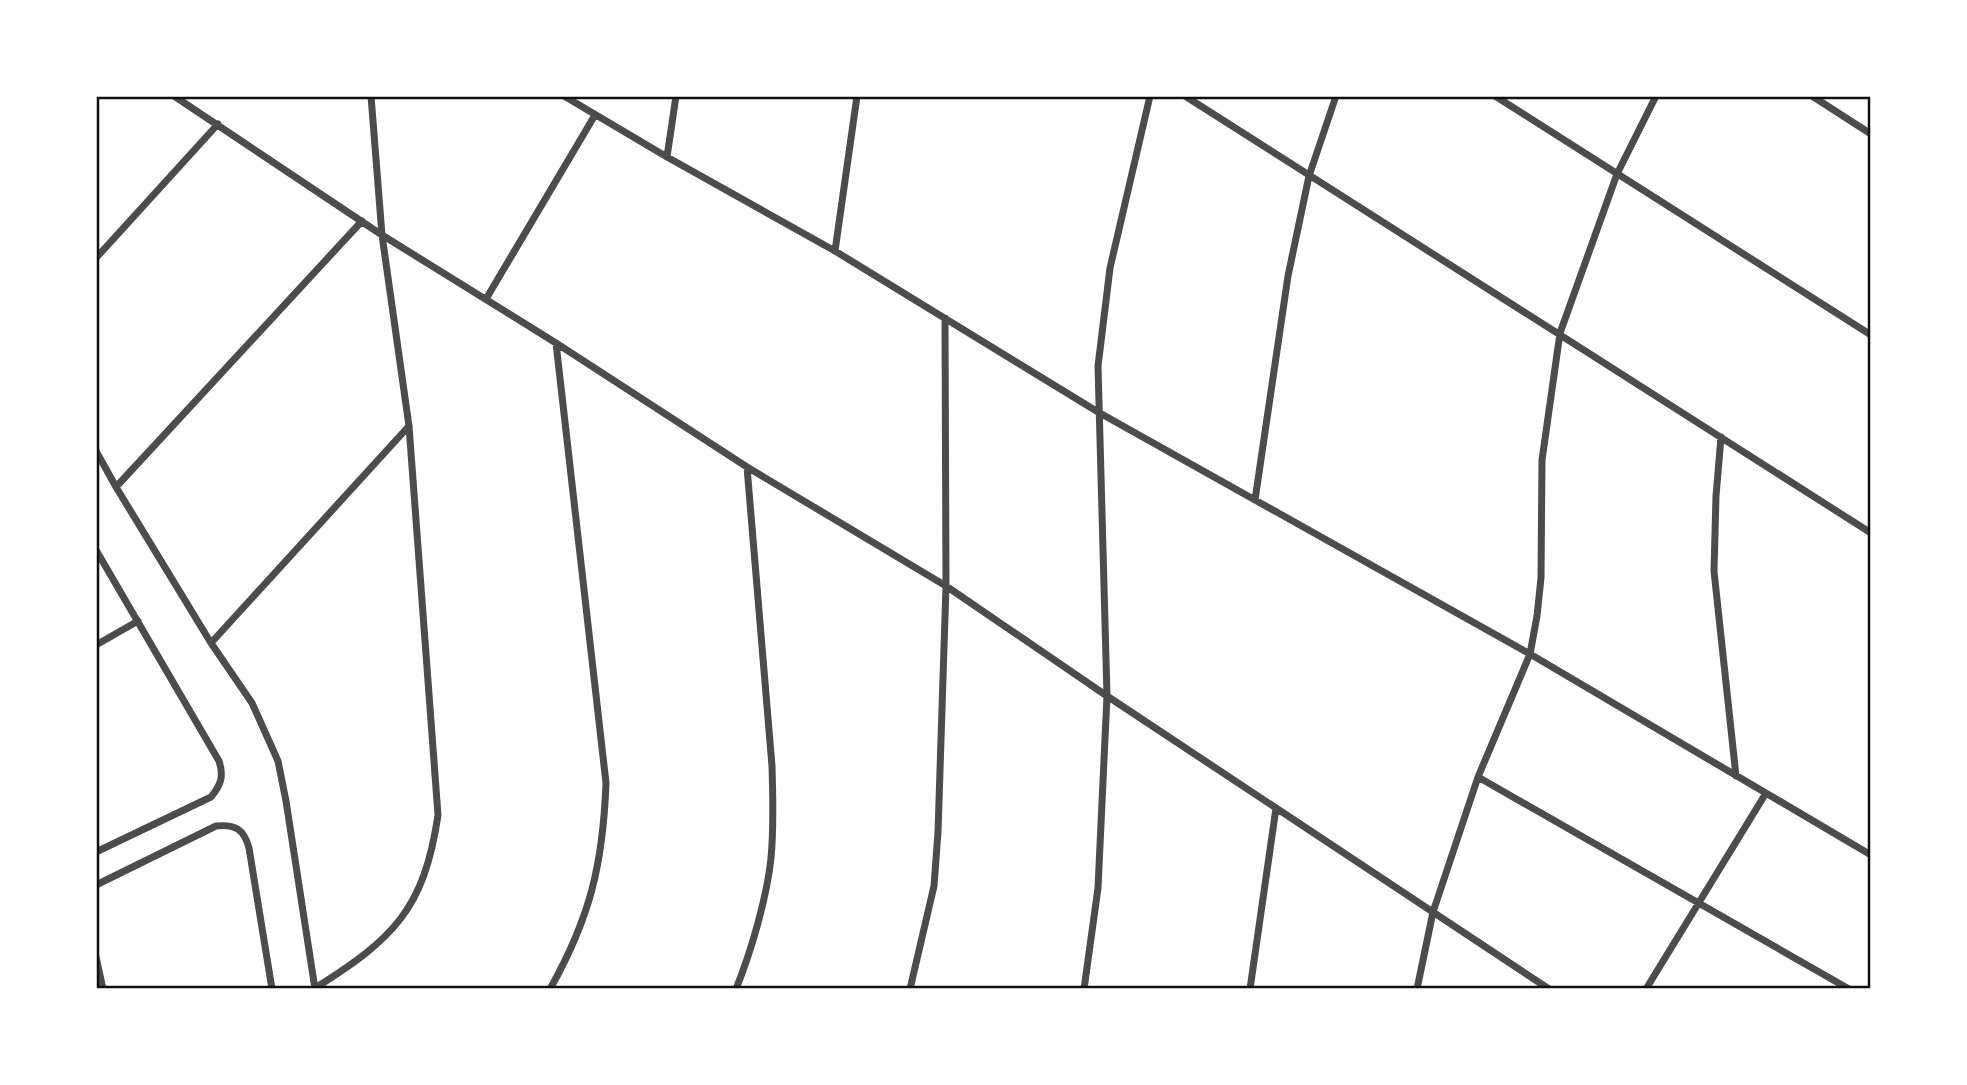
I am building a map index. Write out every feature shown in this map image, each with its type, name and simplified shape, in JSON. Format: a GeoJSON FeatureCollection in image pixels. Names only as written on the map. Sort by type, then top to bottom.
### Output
{"type":"FeatureCollection","features":[{"type":"Feature","properties":{"kind":"street"},"geometry":{"type":"LineString","coordinates":[[174,96],[382,235],[556,343],[747,467],[947,586],[1107,696],[1549,989]]}},
{"type":"Feature","properties":{"kind":"street"},"geometry":{"type":"LineString","coordinates":[[96,451],[211,643],[251,703],[278,761],[315,988],[360,959],[384,939],[402,916],[420,888],[429,866],[438,815],[409,426],[382,235],[371,96]]}},
{"type":"Feature","properties":{"kind":"street"},"geometry":{"type":"LineString","coordinates":[[564,96],[835,251],[1098,412],[1530,654],[1871,855]]}},
{"type":"Feature","properties":{"kind":"street"},"geometry":{"type":"LineString","coordinates":[[667,157],[676,96]]}},
{"type":"Feature","properties":{"kind":"street"},"geometry":{"type":"LineString","coordinates":[[835,251],[857,96]]}},
{"type":"Feature","properties":{"kind":"street"},"geometry":{"type":"LineString","coordinates":[[1084,989],[1098,888],[1107,696],[1098,366],[1110,268],[1150,96]]}},
{"type":"Feature","properties":{"kind":"street"},"geometry":{"type":"LineString","coordinates":[[1185,96],[1871,533]]}},
{"type":"Feature","properties":{"kind":"street"},"geometry":{"type":"LineString","coordinates":[[1255,500],[1288,276],[1309,176],[1336,96]]}},
{"type":"Feature","properties":{"kind":"street"},"geometry":{"type":"LineString","coordinates":[[1495,96],[1871,335]]}},
{"type":"Feature","properties":{"kind":"street"},"geometry":{"type":"LineString","coordinates":[[1417,989],[1433,912],[1478,777],[1530,654],[1541,578],[1542,460],[1560,333],[1617,174],[1656,96]]}},
{"type":"Feature","properties":{"kind":"street"},"geometry":{"type":"LineString","coordinates":[[1812,96],[1871,134]]}},
{"type":"Feature","properties":{"kind":"street"},"geometry":{"type":"LineString","coordinates":[[486,299],[595,115]]}},
{"type":"Feature","properties":{"kind":"street"},"geometry":{"type":"LineString","coordinates":[[96,258],[218,124]]}},
{"type":"Feature","properties":{"kind":"street"},"geometry":{"type":"LineString","coordinates":[[116,487],[362,221]]}},
{"type":"Feature","properties":{"kind":"street"},"geometry":{"type":"LineString","coordinates":[[910,989],[934,886],[947,586],[945,318]]}},
{"type":"Feature","properties":{"kind":"street"},"geometry":{"type":"LineString","coordinates":[[550,989],[577,936],[594,886],[604,835],[606,783],[556,343]]}},
{"type":"Feature","properties":{"kind":"street"},"geometry":{"type":"LineString","coordinates":[[211,643],[409,426]]}},
{"type":"Feature","properties":{"kind":"street"},"geometry":{"type":"LineString","coordinates":[[1721,437],[1714,571],[1737,776]]}},
{"type":"Feature","properties":{"kind":"street"},"geometry":{"type":"LineString","coordinates":[[736,989],[747,959],[771,861],[774,816],[747,467]]}},
{"type":"Feature","properties":{"kind":"street"},"geometry":{"type":"LineString","coordinates":[[96,550],[219,761],[222,776],[211,797],[96,852]]}},
{"type":"Feature","properties":{"kind":"street"},"geometry":{"type":"LineString","coordinates":[[96,645],[138,621]]}},
{"type":"Feature","properties":{"kind":"street"},"geometry":{"type":"LineString","coordinates":[[1478,777],[1849,989]]}},
{"type":"Feature","properties":{"kind":"street"},"geometry":{"type":"LineString","coordinates":[[1646,989],[1766,793]]}},
{"type":"Feature","properties":{"kind":"street"},"geometry":{"type":"LineString","coordinates":[[1250,989],[1276,808]]}},
{"type":"Feature","properties":{"kind":"street"},"geometry":{"type":"LineString","coordinates":[[96,885],[216,826],[229,825],[240,829],[246,836],[249,848],[272,989]]}},
{"type":"Feature","properties":{"kind":"street"},"geometry":{"type":"LineString","coordinates":[[96,957],[103,989]]}}]}
